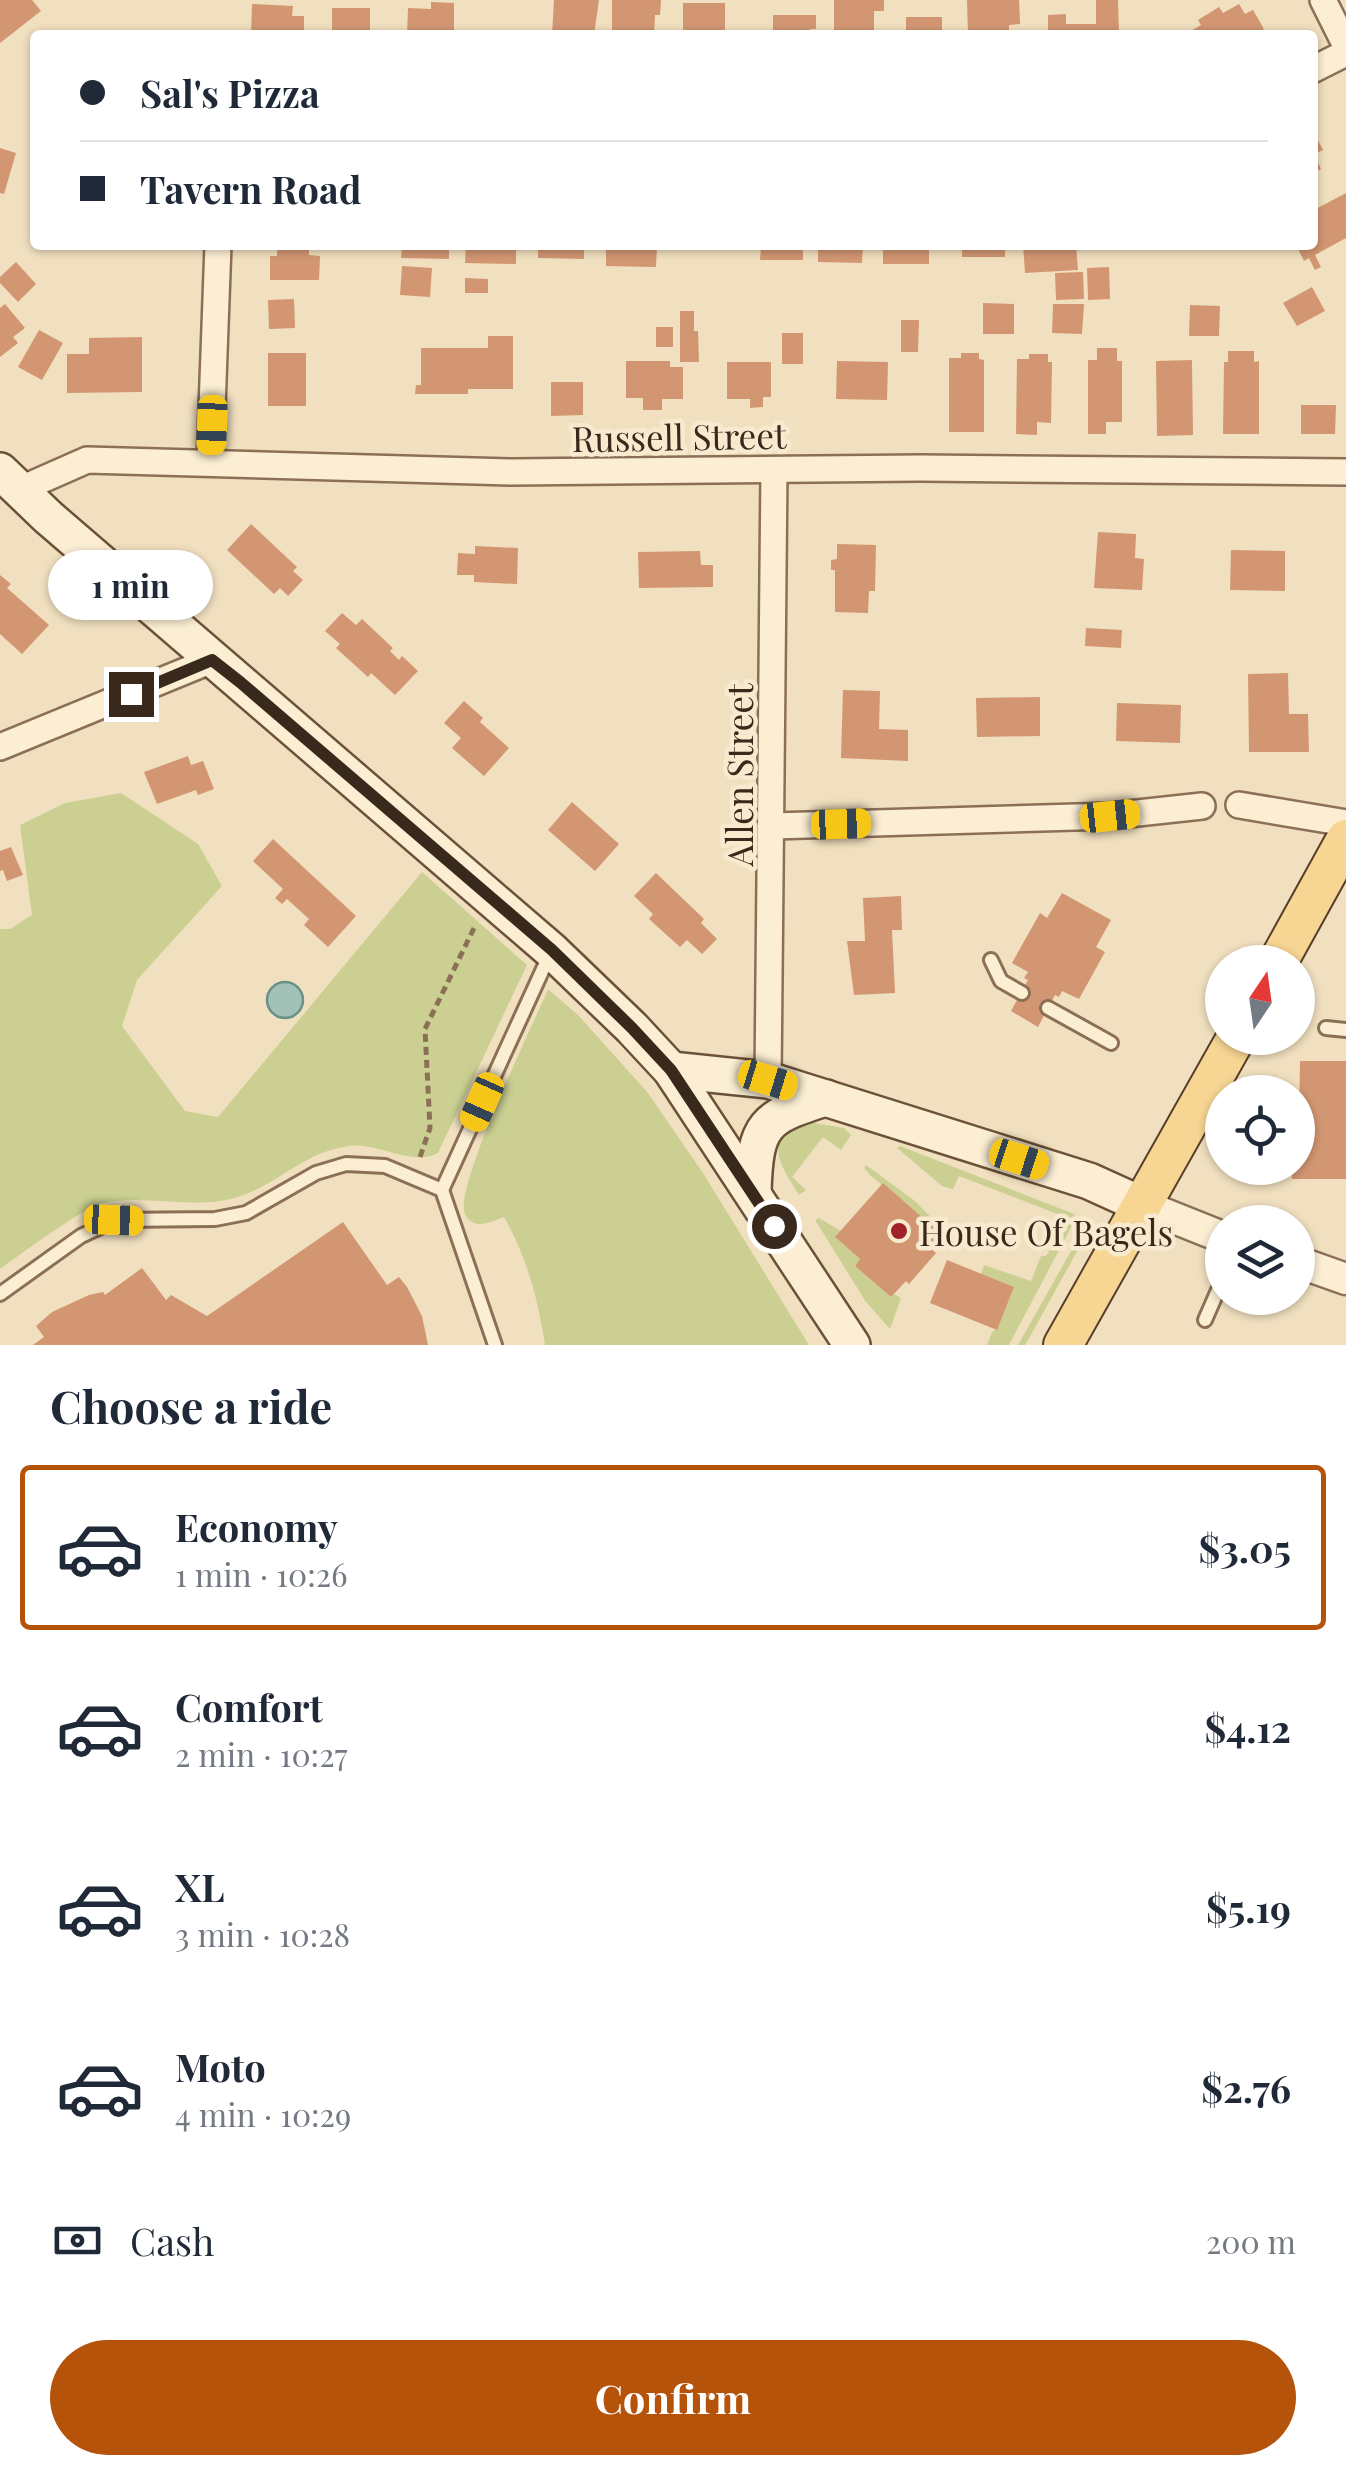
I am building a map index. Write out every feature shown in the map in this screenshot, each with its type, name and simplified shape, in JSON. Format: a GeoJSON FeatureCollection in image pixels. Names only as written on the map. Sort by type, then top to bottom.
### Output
{"type":"FeatureCollection","features":[{"type":"Feature","properties":{"kind":"main road"},"geometry":{"type":"LineString","coordinates":[[10,480],[212,660],[552,950],[671,1070],[852,1345]]}},
{"type":"Feature","properties":{"kind":"main road"},"geometry":{"type":"LineString","coordinates":[[1287,945],[1346,840]]}},
{"type":"Feature","properties":{"kind":"main road"},"geometry":{"type":"LineString","coordinates":[[1063,1345],[1226,1055]]}},
{"type":"Feature","properties":{"kind":"main road"},"geometry":{"type":"LineString","coordinates":[[671,1070],[768,1080],[1089,1181],[1142,1205]]}},
{"type":"Feature","properties":{"kind":"main road"},"geometry":{"type":"LineString","coordinates":[[753,1192],[754,1162],[764,1131],[775,1116],[826,1098]]}},
{"type":"Feature","properties":{"kind":"street"},"geometry":{"type":"LineString","coordinates":[[1322,0],[1346,46]]}},
{"type":"Feature","properties":{"kind":"street"},"geometry":{"type":"LineString","coordinates":[[1318,67],[1346,53]]}},
{"type":"Feature","properties":{"kind":"street"},"geometry":{"type":"LineString","coordinates":[[210,462],[218,250]]}},
{"type":"Feature","properties":{"kind":"street","name":"Russell Street"},"geometry":{"type":"LineString","coordinates":[[10,480],[87,460],[511,472],[1346,472]]}},
{"type":"Feature","properties":{"kind":"street","name":"Allen Street"},"geometry":{"type":"LineString","coordinates":[[768,1080],[774,470]]}},
{"type":"Feature","properties":{"kind":"street"},"geometry":{"type":"LineString","coordinates":[[0,747],[212,660]]}},
{"type":"Feature","properties":{"kind":"street"},"geometry":{"type":"LineString","coordinates":[[1239,804],[1346,823]]}},
{"type":"Feature","properties":{"kind":"street"},"geometry":{"type":"LineString","coordinates":[[773,826],[1110,816],[1202,806]]}},
{"type":"Feature","properties":{"kind":"street"},"geometry":{"type":"LineString","coordinates":[[1142,1205],[1205,1230]]}},
{"type":"Feature","properties":{"kind":"street"},"geometry":{"type":"LineString","coordinates":[[1315,1268],[1346,1279]]}},
{"type":"Feature","properties":{"kind":"lane"},"geometry":{"type":"LineString","coordinates":[[495,1345],[442,1190],[552,950]]}},
{"type":"Feature","properties":{"kind":"lane"},"geometry":{"type":"LineString","coordinates":[[992,960],[1001,981],[1022,993]]}},
{"type":"Feature","properties":{"kind":"lane"},"geometry":{"type":"LineString","coordinates":[[1048,1008],[1111,1043]]}},
{"type":"Feature","properties":{"kind":"lane"},"geometry":{"type":"LineString","coordinates":[[1326,1028],[1346,1030]]}},
{"type":"Feature","properties":{"kind":"lane"},"geometry":{"type":"LineString","coordinates":[[0,1294],[81,1236],[114,1220],[199,1220],[246,1213],[316,1173],[346,1164],[385,1166],[442,1190]]}},
{"type":"Feature","properties":{"kind":"lane"},"geometry":{"type":"LineString","coordinates":[[1205,1320],[1207,1315]]}},
{"type":"Feature","properties":{"kind":"path"},"geometry":{"type":"LineString","coordinates":[[420,1157],[430,1128],[425,1030],[470,934],[492,900]]}},
{"type":"Feature","properties":{"kind":"green space"},"geometry":{"type":"Polygon","coordinates":[[[121,793],[198,844],[222,886],[137,980],[122,1026],[185,1111],[218,1117],[422,872],[527,965],[438,1153],[417,1157],[349,1146],[320,1154],[259,1188],[229,1199],[103,1203],[67,1222],[0,1269],[0,929],[10,929],[32,915],[20,825],[65,803],[121,793]]]}},
{"type":"Feature","properties":{"kind":"green space"},"geometry":{"type":"Polygon","coordinates":[[[548,989],[579,1016],[648,1093],[703,1173],[809,1345],[545,1345],[530,1279],[504,1217],[473,1223],[465,1214],[465,1198],[482,1140],[548,989]]]}},
{"type":"Feature","properties":{"kind":"green space"},"geometry":{"type":"Polygon","coordinates":[[[803,1121],[844,1128],[851,1135],[841,1150],[823,1137],[792,1177],[806,1190],[799,1195],[778,1150],[781,1133],[803,1121]]]}},
{"type":"Feature","properties":{"kind":"green space"},"geometry":{"type":"Polygon","coordinates":[[[897,1148],[1074,1214],[1076,1218],[1009,1345],[987,1345],[1014,1287],[981,1274],[984,1265],[1031,1281],[1041,1256],[1046,1256],[1056,1240],[1063,1216],[959,1176],[953,1189],[942,1186],[897,1148]]]}},
{"type":"Feature","properties":{"kind":"green space"},"geometry":{"type":"Polygon","coordinates":[[[866,1165],[915,1201],[945,1232],[942,1235],[871,1176],[864,1168],[866,1165]]]}},
{"type":"Feature","properties":{"kind":"green space"},"geometry":{"type":"Polygon","coordinates":[[[819,1218],[841,1231],[836,1238],[860,1259],[855,1266],[891,1297],[894,1294],[901,1298],[890,1329],[866,1302],[815,1220],[819,1218]]]}},
{"type":"Feature","properties":{"kind":"green space"},"geometry":{"type":"Polygon","coordinates":[[[1087,1223],[1085,1237],[1033,1331],[1025,1345],[1018,1345],[1087,1223]]]}},
{"type":"Feature","properties":{"kind":"water"},"geometry":{"type":"Polygon","coordinates":[[[285,982],[298,987],[303,1000],[298,1013],[285,1018],[272,1013],[267,1000],[272,987],[285,982]]]}},
{"type":"Feature","properties":{"kind":"building"},"geometry":{"type":"Polygon","coordinates":[[[0,0],[32,0],[41,11],[0,43],[0,0]]]}},
{"type":"Feature","properties":{"kind":"building"},"geometry":{"type":"Polygon","coordinates":[[[554,0],[599,0],[595,30],[552,30],[554,0]]]}},
{"type":"Feature","properties":{"kind":"building"},"geometry":{"type":"Polygon","coordinates":[[[612,0],[661,0],[654,30],[612,30],[612,0]]]}},
{"type":"Feature","properties":{"kind":"building"},"geometry":{"type":"Polygon","coordinates":[[[834,0],[884,0],[884,11],[874,11],[874,30],[834,30],[834,0]]]}},
{"type":"Feature","properties":{"kind":"building"},"geometry":{"type":"Polygon","coordinates":[[[967,0],[1019,0],[1020,24],[1009,25],[1009,30],[968,30],[967,0]]]}},
{"type":"Feature","properties":{"kind":"building"},"geometry":{"type":"Polygon","coordinates":[[[1096,0],[1118,0],[1119,30],[1048,30],[1048,15],[1066,14],[1066,24],[1096,24],[1096,0]]]}},
{"type":"Feature","properties":{"kind":"building"},"geometry":{"type":"Polygon","coordinates":[[[431,2],[454,3],[454,30],[407,30],[408,8],[431,9],[431,2]]]}},
{"type":"Feature","properties":{"kind":"building"},"geometry":{"type":"Polygon","coordinates":[[[683,3],[725,3],[725,30],[683,30],[683,3]]]}},
{"type":"Feature","properties":{"kind":"building"},"geometry":{"type":"Polygon","coordinates":[[[252,4],[293,6],[292,16],[304,16],[304,30],[251,30],[252,4]]]}},
{"type":"Feature","properties":{"kind":"building"},"geometry":{"type":"Polygon","coordinates":[[[1239,4],[1245,14],[1253,10],[1264,29],[1192,30],[1201,25],[1198,20],[1219,7],[1223,13],[1239,4]]]}},
{"type":"Feature","properties":{"kind":"building"},"geometry":{"type":"Polygon","coordinates":[[[332,8],[370,8],[370,30],[332,30],[332,8]]]}},
{"type":"Feature","properties":{"kind":"building"},"geometry":{"type":"Polygon","coordinates":[[[773,15],[816,15],[816,29],[773,30],[773,15]]]}},
{"type":"Feature","properties":{"kind":"building"},"geometry":{"type":"Polygon","coordinates":[[[906,17],[942,17],[942,30],[906,30],[906,17]]]}},
{"type":"Feature","properties":{"kind":"building"},"geometry":{"type":"Polygon","coordinates":[[[0,148],[16,153],[4,194],[0,193],[0,148]]]}},
{"type":"Feature","properties":{"kind":"building"},"geometry":{"type":"Polygon","coordinates":[[[1346,193],[1346,238],[1315,255],[1321,267],[1315,270],[1309,258],[1304,261],[1298,250],[1318,250],[1318,208],[1346,193]]]}},
{"type":"Feature","properties":{"kind":"building"},"geometry":{"type":"Polygon","coordinates":[[[277,250],[309,250],[309,255],[320,256],[319,280],[270,280],[270,256],[277,256],[277,250]]]}},
{"type":"Feature","properties":{"kind":"building"},"geometry":{"type":"Polygon","coordinates":[[[402,250],[449,250],[449,259],[401,258],[402,250]]]}},
{"type":"Feature","properties":{"kind":"building"},"geometry":{"type":"Polygon","coordinates":[[[466,250],[516,250],[516,264],[465,263],[466,250]]]}},
{"type":"Feature","properties":{"kind":"building"},"geometry":{"type":"Polygon","coordinates":[[[538,250],[584,250],[584,259],[538,258],[538,250]]]}},
{"type":"Feature","properties":{"kind":"building"},"geometry":{"type":"Polygon","coordinates":[[[606,250],[657,250],[656,267],[606,266],[606,250]]]}},
{"type":"Feature","properties":{"kind":"building"},"geometry":{"type":"Polygon","coordinates":[[[761,250],[803,250],[803,260],[760,260],[761,250]]]}},
{"type":"Feature","properties":{"kind":"building"},"geometry":{"type":"Polygon","coordinates":[[[818,250],[863,250],[862,263],[818,262],[818,250]]]}},
{"type":"Feature","properties":{"kind":"building"},"geometry":{"type":"Polygon","coordinates":[[[883,250],[929,250],[929,264],[883,264],[883,250]]]}},
{"type":"Feature","properties":{"kind":"building"},"geometry":{"type":"Polygon","coordinates":[[[962,250],[1005,250],[1005,257],[962,257],[962,250]]]}},
{"type":"Feature","properties":{"kind":"building"},"geometry":{"type":"Polygon","coordinates":[[[1023,250],[1076,250],[1078,270],[1025,273],[1023,250]]]}},
{"type":"Feature","properties":{"kind":"building"},"geometry":{"type":"Polygon","coordinates":[[[16,262],[36,284],[18,302],[0,283],[0,277],[16,262]]]}},
{"type":"Feature","properties":{"kind":"building"},"geometry":{"type":"Polygon","coordinates":[[[402,266],[432,268],[430,297],[400,295],[402,266]]]}},
{"type":"Feature","properties":{"kind":"building"},"geometry":{"type":"Polygon","coordinates":[[[1109,267],[1110,299],[1088,300],[1087,268],[1109,267]]]}},
{"type":"Feature","properties":{"kind":"building"},"geometry":{"type":"Polygon","coordinates":[[[1083,272],[1084,299],[1056,300],[1055,273],[1083,272]]]}},
{"type":"Feature","properties":{"kind":"building"},"geometry":{"type":"Polygon","coordinates":[[[465,278],[488,279],[488,293],[465,293],[465,278]]]}},
{"type":"Feature","properties":{"kind":"building"},"geometry":{"type":"Polygon","coordinates":[[[1312,287],[1325,311],[1297,326],[1283,303],[1312,287]]]}},
{"type":"Feature","properties":{"kind":"building"},"geometry":{"type":"Polygon","coordinates":[[[294,299],[295,328],[269,329],[268,300],[294,299]]]}},
{"type":"Feature","properties":{"kind":"building"},"geometry":{"type":"Polygon","coordinates":[[[983,303],[1014,304],[1014,334],[983,334],[983,303]]]}},
{"type":"Feature","properties":{"kind":"building"},"geometry":{"type":"Polygon","coordinates":[[[5,304],[25,328],[13,337],[18,343],[0,357],[0,308],[5,304]]]}},
{"type":"Feature","properties":{"kind":"building"},"geometry":{"type":"Polygon","coordinates":[[[1053,304],[1084,304],[1082,334],[1052,333],[1053,304]]]}},
{"type":"Feature","properties":{"kind":"building"},"geometry":{"type":"Polygon","coordinates":[[[1190,305],[1220,306],[1219,336],[1189,336],[1190,305]]]}},
{"type":"Feature","properties":{"kind":"building"},"geometry":{"type":"Polygon","coordinates":[[[680,311],[694,311],[699,362],[680,362],[680,311]]]}},
{"type":"Feature","properties":{"kind":"building"},"geometry":{"type":"Polygon","coordinates":[[[901,320],[919,320],[918,352],[901,352],[901,320]]]}},
{"type":"Feature","properties":{"kind":"building"},"geometry":{"type":"Polygon","coordinates":[[[656,327],[673,327],[673,347],[656,347],[656,327]]]}},
{"type":"Feature","properties":{"kind":"building"},"geometry":{"type":"Polygon","coordinates":[[[39,330],[63,343],[42,380],[18,367],[39,330]]]}},
{"type":"Feature","properties":{"kind":"building"},"geometry":{"type":"Polygon","coordinates":[[[782,333],[803,333],[803,364],[782,364],[782,333]]]}},
{"type":"Feature","properties":{"kind":"building"},"geometry":{"type":"Polygon","coordinates":[[[488,336],[513,336],[513,389],[415,394],[416,385],[421,385],[421,348],[488,348],[488,336]]]}},
{"type":"Feature","properties":{"kind":"building"},"geometry":{"type":"Polygon","coordinates":[[[142,337],[142,392],[67,393],[67,354],[89,354],[89,338],[142,337]]]}},
{"type":"Feature","properties":{"kind":"building"},"geometry":{"type":"Polygon","coordinates":[[[1097,348],[1117,348],[1117,361],[1122,361],[1122,422],[1106,422],[1106,434],[1088,434],[1088,360],[1097,360],[1097,348]]]}},
{"type":"Feature","properties":{"kind":"building"},"geometry":{"type":"Polygon","coordinates":[[[1228,351],[1254,351],[1254,362],[1259,361],[1259,434],[1223,434],[1224,362],[1228,362],[1228,351]]]}},
{"type":"Feature","properties":{"kind":"building"},"geometry":{"type":"Polygon","coordinates":[[[268,353],[306,353],[306,406],[268,406],[268,353]]]}},
{"type":"Feature","properties":{"kind":"building"},"geometry":{"type":"Polygon","coordinates":[[[961,353],[979,353],[979,359],[984,360],[984,432],[949,432],[949,358],[961,358],[961,353]]]}},
{"type":"Feature","properties":{"kind":"building"},"geometry":{"type":"Polygon","coordinates":[[[1029,354],[1048,354],[1048,362],[1052,362],[1051,423],[1037,422],[1037,435],[1016,434],[1017,359],[1029,359],[1029,354]]]}},
{"type":"Feature","properties":{"kind":"building"},"geometry":{"type":"Polygon","coordinates":[[[1192,360],[1193,435],[1157,436],[1156,361],[1192,360]]]}},
{"type":"Feature","properties":{"kind":"building"},"geometry":{"type":"Polygon","coordinates":[[[626,361],[670,361],[670,367],[683,367],[683,399],[662,399],[662,410],[643,410],[643,398],[626,398],[626,361]]]}},
{"type":"Feature","properties":{"kind":"building"},"geometry":{"type":"Polygon","coordinates":[[[837,361],[888,362],[887,400],[836,399],[837,361]]]}},
{"type":"Feature","properties":{"kind":"building"},"geometry":{"type":"Polygon","coordinates":[[[727,362],[771,362],[771,397],[763,397],[763,407],[750,408],[750,399],[727,399],[727,362]]]}},
{"type":"Feature","properties":{"kind":"building"},"geometry":{"type":"Polygon","coordinates":[[[551,382],[583,382],[583,415],[551,416],[551,382]]]}},
{"type":"Feature","properties":{"kind":"building"},"geometry":{"type":"Polygon","coordinates":[[[1301,405],[1336,405],[1335,434],[1301,434],[1301,405]]]}},
{"type":"Feature","properties":{"kind":"building"},"geometry":{"type":"Polygon","coordinates":[[[251,524],[297,567],[293,571],[303,580],[288,596],[280,588],[274,594],[227,550],[251,524]]]}},
{"type":"Feature","properties":{"kind":"building"},"geometry":{"type":"Polygon","coordinates":[[[1098,532],[1136,534],[1135,558],[1144,559],[1142,590],[1094,588],[1098,532]]]}},
{"type":"Feature","properties":{"kind":"building"},"geometry":{"type":"Polygon","coordinates":[[[837,544],[876,545],[875,591],[869,591],[868,613],[835,612],[835,570],[831,570],[831,560],[837,559],[837,544]]]}},
{"type":"Feature","properties":{"kind":"building"},"geometry":{"type":"Polygon","coordinates":[[[475,546],[518,548],[517,584],[474,582],[474,575],[457,575],[458,553],[475,554],[475,546]]]}},
{"type":"Feature","properties":{"kind":"building"},"geometry":{"type":"Polygon","coordinates":[[[1231,550],[1285,551],[1285,591],[1230,590],[1231,550]]]}},
{"type":"Feature","properties":{"kind":"building"},"geometry":{"type":"Polygon","coordinates":[[[700,551],[701,565],[713,565],[713,587],[639,588],[638,552],[700,551]]]}},
{"type":"Feature","properties":{"kind":"building"},"geometry":{"type":"Polygon","coordinates":[[[0,575],[11,584],[7,588],[49,625],[22,654],[0,634],[0,575]]]}},
{"type":"Feature","properties":{"kind":"building"},"geometry":{"type":"Polygon","coordinates":[[[342,613],[356,625],[362,619],[393,648],[390,651],[399,660],[402,656],[418,671],[395,695],[336,648],[340,644],[325,631],[342,613]]]}},
{"type":"Feature","properties":{"kind":"building"},"geometry":{"type":"Polygon","coordinates":[[[1086,628],[1122,630],[1121,648],[1085,646],[1086,628]]]}},
{"type":"Feature","properties":{"kind":"building"},"geometry":{"type":"Polygon","coordinates":[[[1288,673],[1289,714],[1308,714],[1309,752],[1249,752],[1248,674],[1288,673]]]}},
{"type":"Feature","properties":{"kind":"building"},"geometry":{"type":"Polygon","coordinates":[[[843,690],[880,691],[879,729],[908,730],[908,761],[841,758],[843,690]]]}},
{"type":"Feature","properties":{"kind":"building"},"geometry":{"type":"Polygon","coordinates":[[[1040,697],[1040,736],[977,737],[976,698],[1040,697]]]}},
{"type":"Feature","properties":{"kind":"building"},"geometry":{"type":"Polygon","coordinates":[[[464,701],[509,748],[484,776],[452,748],[461,738],[444,723],[464,701]]]}},
{"type":"Feature","properties":{"kind":"building"},"geometry":{"type":"Polygon","coordinates":[[[1117,703],[1181,705],[1180,743],[1116,741],[1117,703]]]}},
{"type":"Feature","properties":{"kind":"building"},"geometry":{"type":"Polygon","coordinates":[[[188,756],[191,765],[203,761],[214,789],[198,795],[196,790],[157,804],[144,772],[188,756]]]}},
{"type":"Feature","properties":{"kind":"building"},"geometry":{"type":"Polygon","coordinates":[[[572,802],[619,844],[595,871],[548,830],[572,802]]]}},
{"type":"Feature","properties":{"kind":"building"},"geometry":{"type":"Polygon","coordinates":[[[273,839],[356,916],[328,947],[304,925],[309,919],[287,899],[282,904],[275,898],[283,889],[253,861],[273,839]]]}},
{"type":"Feature","properties":{"kind":"building"},"geometry":{"type":"Polygon","coordinates":[[[11,847],[23,875],[7,881],[3,870],[0,871],[0,851],[11,847]]]}},
{"type":"Feature","properties":{"kind":"building"},"geometry":{"type":"Polygon","coordinates":[[[656,873],[704,919],[701,923],[717,939],[702,954],[687,940],[680,947],[649,919],[653,914],[634,896],[656,873]]]}},
{"type":"Feature","properties":{"kind":"building"},"geometry":{"type":"Polygon","coordinates":[[[1062,893],[1111,920],[1096,947],[1105,952],[1079,999],[1062,991],[1059,997],[1055,995],[1038,1027],[1011,1011],[1028,980],[1024,978],[1028,972],[1012,963],[1040,913],[1047,918],[1062,893]]]}},
{"type":"Feature","properties":{"kind":"building"},"geometry":{"type":"Polygon","coordinates":[[[901,896],[902,930],[892,930],[895,993],[854,995],[847,941],[865,941],[863,898],[901,896]]]}},
{"type":"Feature","properties":{"kind":"building"},"geometry":{"type":"Polygon","coordinates":[[[1300,1061],[1346,1061],[1346,1179],[1315,1179],[1315,1075],[1300,1075],[1300,1061]]]}},
{"type":"Feature","properties":{"kind":"building"},"geometry":{"type":"Polygon","coordinates":[[[883,1183],[942,1235],[930,1248],[936,1253],[909,1284],[906,1281],[891,1297],[855,1266],[860,1259],[835,1237],[883,1183]]]}},
{"type":"Feature","properties":{"kind":"building"},"geometry":{"type":"Polygon","coordinates":[[[343,1222],[387,1285],[399,1277],[407,1287],[422,1316],[428,1345],[33,1345],[44,1337],[36,1326],[52,1312],[89,1295],[105,1295],[142,1268],[166,1300],[171,1295],[207,1316],[343,1222]]]}},
{"type":"Feature","properties":{"kind":"building"},"geometry":{"type":"Polygon","coordinates":[[[947,1260],[1014,1287],[997,1330],[930,1303],[947,1260]]]}},
{"type":"Feature","properties":{"kind":"place","name":"House Of Bagels"},"geometry":{"type":"Point","coordinates":[899,1231]}},
{"type":"Feature","properties":{"kind":"route"},"geometry":{"type":"LineString","coordinates":[[131,694],[212,660],[240,682],[552,950],[632,1028],[671,1070],[774,1226]]}}]}
